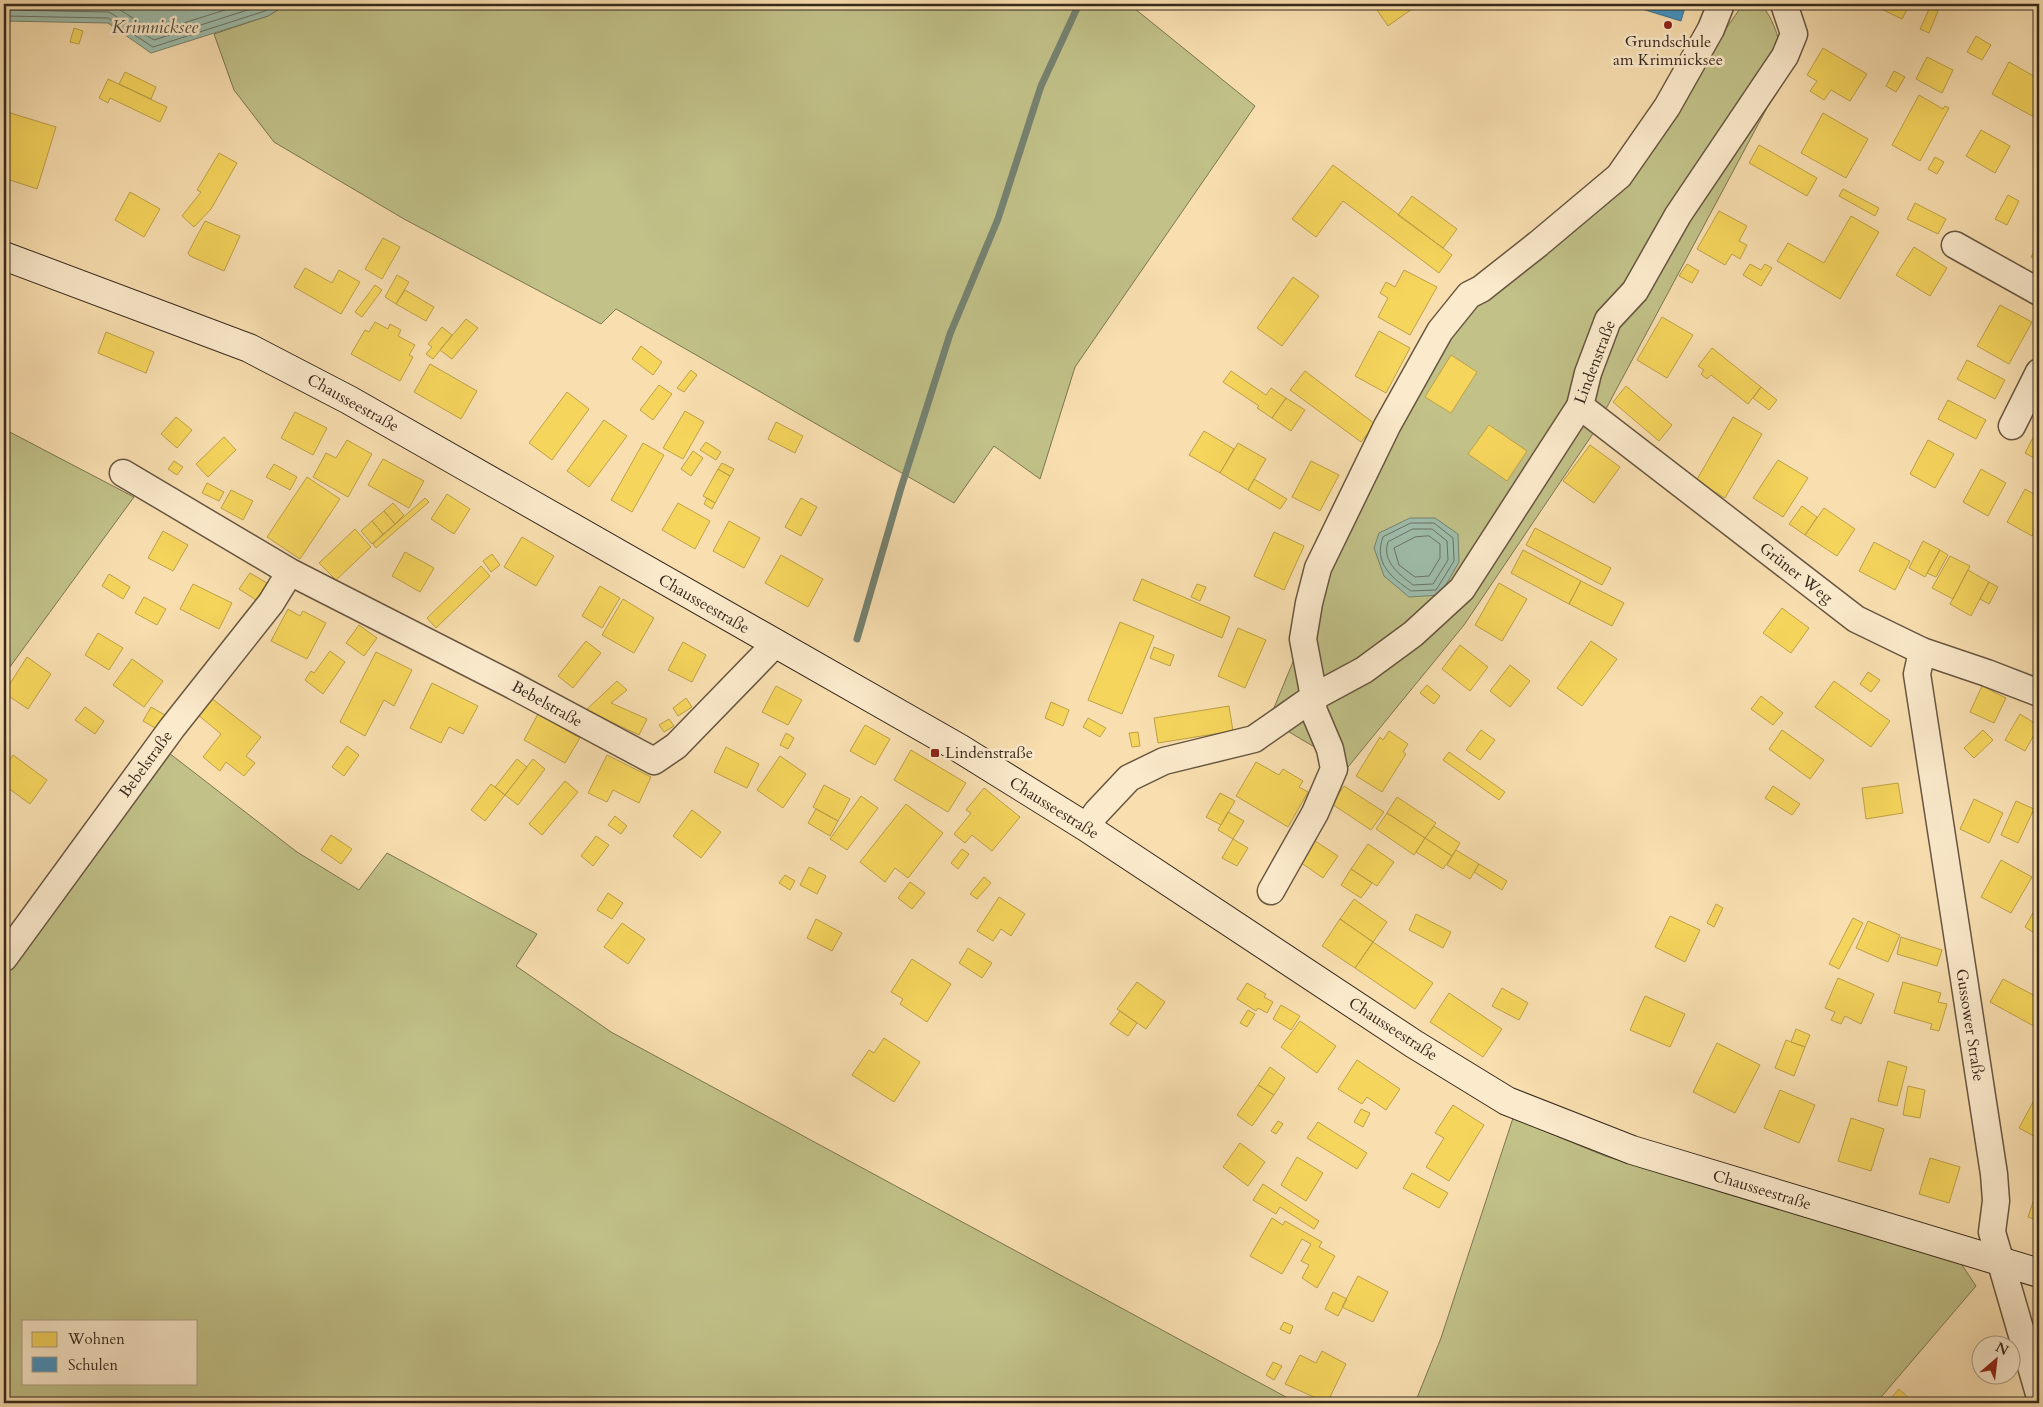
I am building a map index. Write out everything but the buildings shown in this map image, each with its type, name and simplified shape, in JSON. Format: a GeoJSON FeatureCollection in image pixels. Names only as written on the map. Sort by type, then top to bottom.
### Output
{"type":"FeatureCollection","features":[{"type":"Feature","properties":{"kind":"main road","name":"Chausseestraße"},"geometry":{"type":"LineString","coordinates":[[4,256],[249,348],[349,400],[774,645],[959,748],[1086,827],[1406,1039],[1507,1100],[1632,1150],[2039,1273]]}},
{"type":"Feature","properties":{"kind":"street"},"geometry":{"type":"LineString","coordinates":[[1271,891],[1315,813],[1334,768],[1330,749],[1313,709],[1314,697],[1303,639],[1309,603],[1318,568],[1387,426],[1440,331],[1469,295],[1481,289],[1524,255],[1619,176],[1667,107],[1711,29],[1721,4]]}},
{"type":"Feature","properties":{"kind":"street","name":"Lindenstraße"},"geometry":{"type":"LineString","coordinates":[[1086,827],[1097,812],[1129,778],[1164,761],[1254,738],[1314,697],[1364,670],[1413,634],[1462,589],[1580,406],[1588,373],[1608,320],[1635,292],[1678,215],[1785,56],[1794,34],[1784,4]]}},
{"type":"Feature","properties":{"kind":"street"},"geometry":{"type":"LineString","coordinates":[[1955,245],[2039,292]]}},
{"type":"Feature","properties":{"kind":"street"},"geometry":{"type":"LineString","coordinates":[[2012,426],[2039,372]]}},
{"type":"Feature","properties":{"kind":"street","name":"Grüner Weg"},"geometry":{"type":"LineString","coordinates":[[1580,406],[1856,619],[1922,651],[2039,693]]}},
{"type":"Feature","properties":{"kind":"street","name":"Bebelstraße"},"geometry":{"type":"LineString","coordinates":[[123,473],[290,572],[510,684],[654,761],[676,746],[774,645]]}},
{"type":"Feature","properties":{"kind":"street","name":"Bebelstraße"},"geometry":{"type":"LineString","coordinates":[[4,958],[172,728],[272,603],[290,572]]}},
{"type":"Feature","properties":{"kind":"street","name":"Gussower Straße"},"geometry":{"type":"LineString","coordinates":[[1922,651],[1917,674],[1994,1174],[1996,1201],[1992,1232],[2039,1394]]}},
{"type":"Feature","properties":{"kind":"green space"},"geometry":{"type":"Polygon","coordinates":[[[287,4],[1129,4],[1255,106],[1075,367],[1040,479],[994,446],[954,503],[616,309],[601,324],[404,219],[274,142],[234,90],[214,34],[268,16],[287,4]]]}},
{"type":"Feature","properties":{"kind":"green space"},"geometry":{"type":"Polygon","coordinates":[[[1743,4],[1761,4],[1767,12],[1778,38],[1784,76],[1592,435],[1464,625],[1348,767],[1269,720],[1325,584],[1330,561],[1462,308],[1621,182],[1743,4]]]}},
{"type":"Feature","properties":{"kind":"green space"},"geometry":{"type":"Polygon","coordinates":[[[4,429],[134,497],[4,675],[4,429]]]}},
{"type":"Feature","properties":{"kind":"green space"},"geometry":{"type":"Polygon","coordinates":[[[169,753],[297,852],[359,890],[387,853],[537,934],[516,966],[611,1032],[1297,1403],[4,1403],[4,972],[169,753]]]}},
{"type":"Feature","properties":{"kind":"green space"},"geometry":{"type":"Polygon","coordinates":[[[1513,1118],[1605,1156],[1960,1262],[1976,1286],[1876,1403],[1415,1403],[1441,1338],[1513,1118]]]}},
{"type":"Feature","properties":{"kind":"water","name":"Krimnicksee"},"geometry":{"type":"Polygon","coordinates":[[[4,4],[287,4],[268,16],[151,53],[108,23],[4,21],[4,4]]]}},
{"type":"Feature","properties":{"kind":"water"},"geometry":{"type":"Polygon","coordinates":[[[1410,518],[1435,518],[1458,534],[1459,562],[1440,595],[1409,597],[1384,576],[1374,548],[1379,533],[1410,518]]]}},
{"type":"Feature","properties":{"kind":"waterway"},"geometry":{"type":"LineString","coordinates":[[857,639],[901,488],[950,334],[998,219],[1041,86],[1079,4]]}},
{"type":"Feature","properties":{"kind":"place","name":"Grundschule am Krimnicksee"},"geometry":{"type":"Point","coordinates":[1668,25]}},
{"type":"Feature","properties":{"kind":"place","name":"Lindenstraße"},"geometry":{"type":"Point","coordinates":[935,753]}}]}
